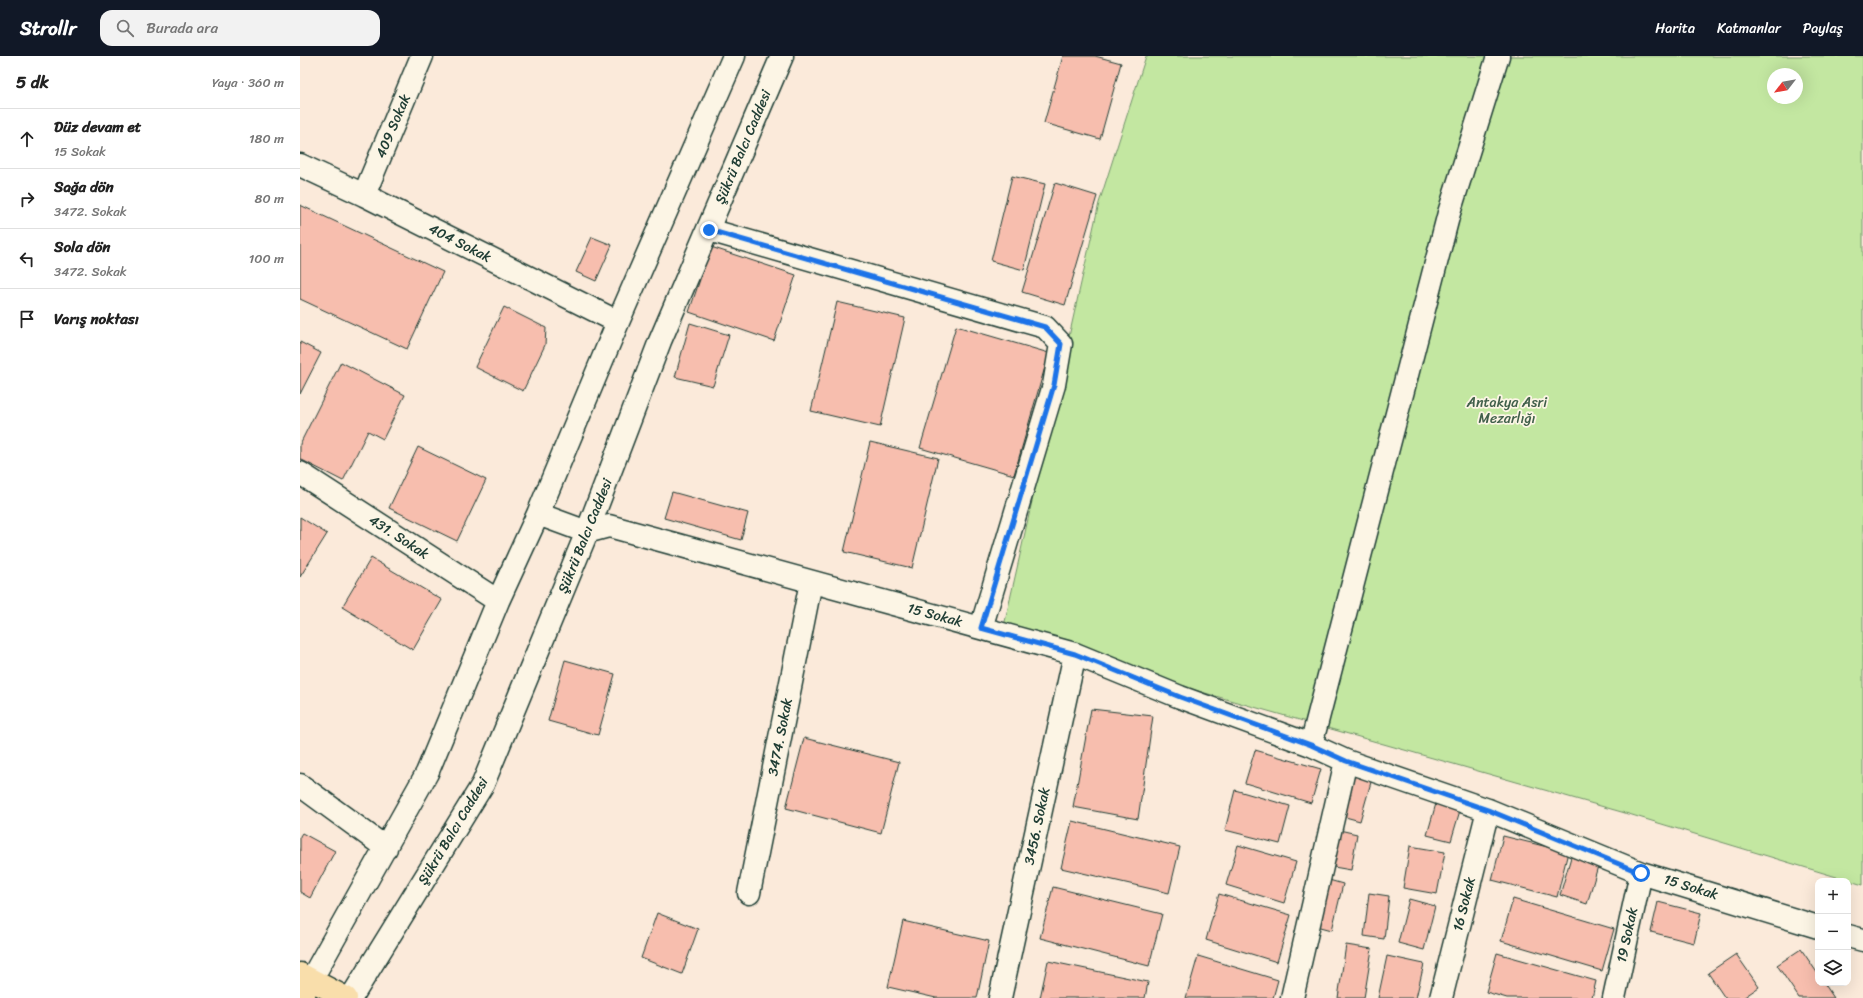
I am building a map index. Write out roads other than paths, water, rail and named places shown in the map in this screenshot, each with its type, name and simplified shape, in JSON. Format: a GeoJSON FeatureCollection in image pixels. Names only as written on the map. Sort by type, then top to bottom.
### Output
{"type":"FeatureCollection","features":[{"type":"Feature","properties":{"kind":"main road"},"geometry":{"type":"LineString","coordinates":[[304,984],[346,998]]}},
{"type":"Feature","properties":{"kind":"street","name":"409 Sokak"},"geometry":{"type":"LineString","coordinates":[[364,195],[422,56]]}},
{"type":"Feature","properties":{"kind":"street"},"geometry":{"type":"LineString","coordinates":[[304,984],[386,848],[427,773],[498,601],[538,514],[618,322],[734,56]]}},
{"type":"Feature","properties":{"kind":"street","name":"Şükrü Balcı Caddesi"},"geometry":{"type":"LineString","coordinates":[[351,998],[483,784],[587,532],[660,341],[709,230],[782,56]]}},
{"type":"Feature","properties":{"kind":"street"},"geometry":{"type":"LineString","coordinates":[[1311,745],[1449,213],[1498,56]]}},
{"type":"Feature","properties":{"kind":"street","name":"404 Sokak"},"geometry":{"type":"LineString","coordinates":[[300,165],[364,195],[618,322]]}},
{"type":"Feature","properties":{"kind":"street"},"geometry":{"type":"LineString","coordinates":[[709,230],[1045,327],[1061,344],[1054,385],[981,628]]}},
{"type":"Feature","properties":{"kind":"street","name":"431. Sokak"},"geometry":{"type":"LineString","coordinates":[[300,473],[498,601]]}},
{"type":"Feature","properties":{"kind":"street"},"geometry":{"type":"LineString","coordinates":[[538,514],[587,532]]}},
{"type":"Feature","properties":{"kind":"street","name":"15 Sokak"},"geometry":{"type":"LineString","coordinates":[[587,532],[609,526],[1075,654],[1180,697],[1311,745],[1346,761],[1488,810],[1641,873],[1815,925]]}},
{"type":"Feature","properties":{"kind":"street","name":"3474. Sokak"},"geometry":{"type":"LineString","coordinates":[[749,893],[811,582]]}},
{"type":"Feature","properties":{"kind":"street","name":"3456. Sokak"},"geometry":{"type":"LineString","coordinates":[[1000,998],[1075,654]]}},
{"type":"Feature","properties":{"kind":"street"},"geometry":{"type":"LineString","coordinates":[[1292,998],[1346,761]]}},
{"type":"Feature","properties":{"kind":"street"},"geometry":{"type":"LineString","coordinates":[[300,785],[386,848]]}},
{"type":"Feature","properties":{"kind":"street","name":"16 Sokak"},"geometry":{"type":"LineString","coordinates":[[1441,998],[1488,810]]}},
{"type":"Feature","properties":{"kind":"street","name":"19 Sokak"},"geometry":{"type":"LineString","coordinates":[[1614,998],[1641,873]]}},
{"type":"Feature","properties":{"kind":"street"},"geometry":{"type":"LineString","coordinates":[[1851,937],[1863,940]]}},
{"type":"Feature","properties":{"kind":"park label","name":"Antakya Asri Mezarlığı"},"geometry":{"type":"Point","coordinates":[1507,410]}}]}
